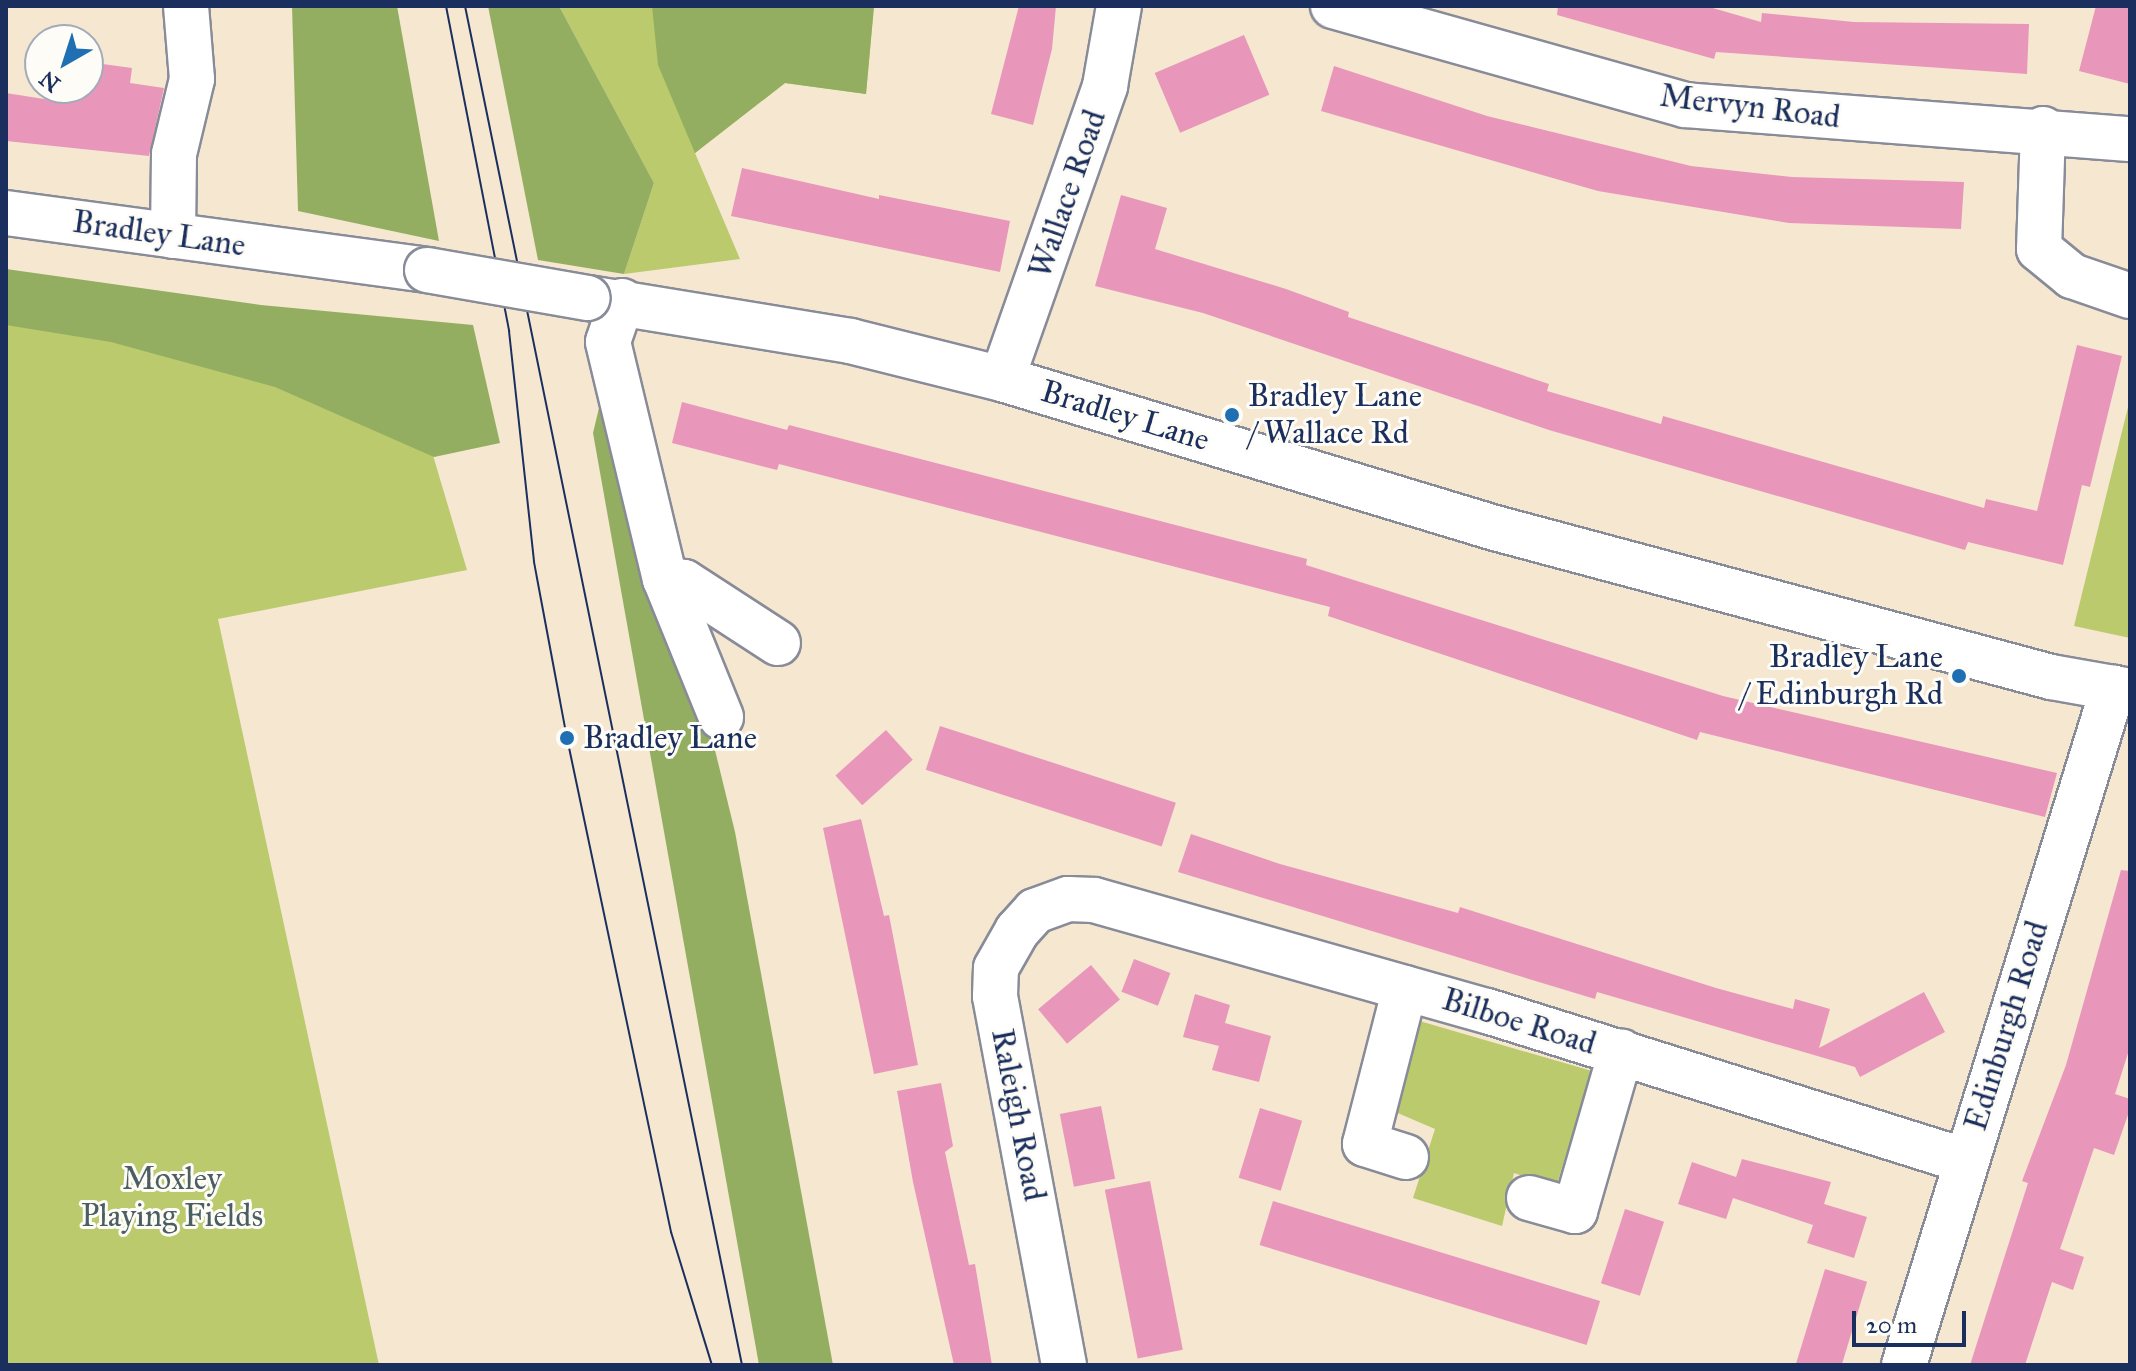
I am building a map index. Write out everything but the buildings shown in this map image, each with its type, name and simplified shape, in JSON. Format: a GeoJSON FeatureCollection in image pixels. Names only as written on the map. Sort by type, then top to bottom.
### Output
{"type":"FeatureCollection","features":[{"type":"Feature","properties":{"kind":"street"},"geometry":{"type":"LineString","coordinates":[[173,236],[174,154],[192,79],[186,6]]}},
{"type":"Feature","properties":{"kind":"street","name":"Wallace Road"},"geometry":{"type":"LineString","coordinates":[[1002,379],[1105,86],[1119,6]]}},
{"type":"Feature","properties":{"kind":"street","name":"Mervyn Road"},"geometry":{"type":"LineString","coordinates":[[1333,6],[1685,105],[2043,129],[2130,139]]}},
{"type":"Feature","properties":{"kind":"street"},"geometry":{"type":"LineString","coordinates":[[2043,129],[2039,249],[2072,276],[2130,296]]}},
{"type":"Feature","properties":{"kind":"street","name":"Bradley Lane"},"geometry":{"type":"LineString","coordinates":[[6,213],[427,270],[850,341],[1002,379],[1495,528],[2051,677],[2121,689]]}},
{"type":"Feature","properties":{"kind":"street"},"geometry":{"type":"LineString","coordinates":[[605,300],[608,342],[665,579],[721,717]]}},
{"type":"Feature","properties":{"kind":"street"},"geometry":{"type":"LineString","coordinates":[[665,579],[684,582],[778,643]]}},
{"type":"Feature","properties":{"kind":"street","name":"Edinburgh Road"},"geometry":{"type":"LineString","coordinates":[[1904,1365],[1966,1161],[2121,689]]}},
{"type":"Feature","properties":{"kind":"street","name":"Bilboe Road"},"geometry":{"type":"LineString","coordinates":[[1068,899],[1094,900],[1405,988],[1621,1052],[1966,1161]]}},
{"type":"Feature","properties":{"kind":"street","name":"Raleigh Road"},"geometry":{"type":"LineString","coordinates":[[1064,1365],[995,996],[996,968],[1017,931],[1035,911],[1068,899]]}},
{"type":"Feature","properties":{"kind":"street"},"geometry":{"type":"LineString","coordinates":[[1405,988],[1365,1144],[1406,1157]]}},
{"type":"Feature","properties":{"kind":"street"},"geometry":{"type":"LineString","coordinates":[[1529,1198],[1575,1211],[1621,1052]]}},
{"type":"Feature","properties":{"kind":"green space"},"geometry":{"type":"Polygon","coordinates":[[[292,6],[397,6],[439,241],[298,211],[292,6]]]}},
{"type":"Feature","properties":{"kind":"green space"},"geometry":{"type":"Polygon","coordinates":[[[488,6],[559,6],[654,183],[624,274],[538,260],[488,6]]]}},
{"type":"Feature","properties":{"kind":"green space"},"geometry":{"type":"Polygon","coordinates":[[[559,6],[874,6],[866,94],[785,83],[695,153],[740,259],[624,274],[654,183],[559,6]]]}},
{"type":"Feature","properties":{"kind":"green space"},"geometry":{"type":"Polygon","coordinates":[[[652,6],[874,6],[866,94],[785,83],[695,153],[658,65],[652,6]]]}},
{"type":"Feature","properties":{"kind":"green space","name":"Moxley Playing Fields"},"geometry":{"type":"Polygon","coordinates":[[[6,269],[408,371],[467,570],[218,619],[379,1365],[6,1365],[6,269]]]}},
{"type":"Feature","properties":{"kind":"green space"},"geometry":{"type":"Polygon","coordinates":[[[6,269],[261,305],[473,325],[500,443],[434,457],[275,387],[111,342],[6,325],[6,269]]]}},
{"type":"Feature","properties":{"kind":"green space"},"geometry":{"type":"Polygon","coordinates":[[[615,341],[735,832],[833,1365],[759,1365],[593,433],[615,341]]]}},
{"type":"Feature","properties":{"kind":"green space"},"geometry":{"type":"Polygon","coordinates":[[[2130,399],[2130,638],[2074,626],[2130,399]]]}},
{"type":"Feature","properties":{"kind":"green space"},"geometry":{"type":"Polygon","coordinates":[[[1416,1020],[1592,1071],[1556,1187],[1514,1173],[1502,1226],[1413,1198],[1435,1129],[1393,1111],[1416,1020]]]}},
{"type":"Feature","properties":{"kind":"tram line"},"geometry":{"type":"LineString","coordinates":[[446,6],[509,331],[534,562],[567,738],[671,1232],[712,1365]]}},
{"type":"Feature","properties":{"kind":"tram line"},"geometry":{"type":"LineString","coordinates":[[465,6],[742,1365]]}},
{"type":"Feature","properties":{"kind":"place","name":"Bradley Lane / Wallace Rd"},"geometry":{"type":"Point","coordinates":[1232,415]}},
{"type":"Feature","properties":{"kind":"place","name":"Bradley Lane / Edinburgh Rd"},"geometry":{"type":"Point","coordinates":[1959,676]}},
{"type":"Feature","properties":{"kind":"place","name":"Bradley Lane"},"geometry":{"type":"Point","coordinates":[567,738]}}]}
